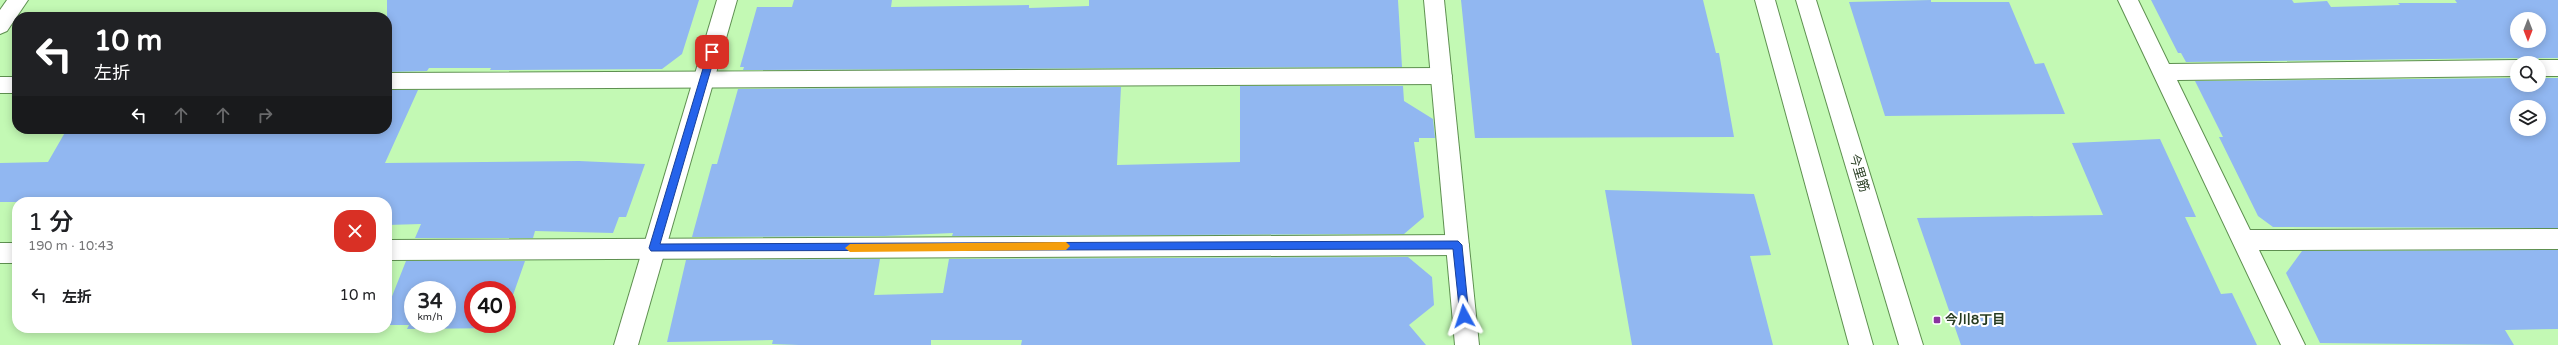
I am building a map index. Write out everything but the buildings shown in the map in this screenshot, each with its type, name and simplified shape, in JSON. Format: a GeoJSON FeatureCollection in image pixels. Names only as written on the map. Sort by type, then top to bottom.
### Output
{"type":"FeatureCollection","features":[{"type":"Feature","properties":{"kind":"street"},"geometry":{"type":"LineString","coordinates":[[0,26],[18,0]]}},
{"type":"Feature","properties":{"kind":"street"},"geometry":{"type":"LineString","coordinates":[[626,345],[727,0]]}},
{"type":"Feature","properties":{"kind":"street"},"geometry":{"type":"LineString","coordinates":[[1434,0],[1467,345]]}},
{"type":"Feature","properties":{"kind":"street"},"geometry":{"type":"LineString","coordinates":[[1765,0],[1861,345]]}},
{"type":"Feature","properties":{"kind":"street","name":"今里筋"},"geometry":{"type":"LineString","coordinates":[[1806,0],[1911,345]]}},
{"type":"Feature","properties":{"kind":"street"},"geometry":{"type":"LineString","coordinates":[[2128,0],[2293,345]]}},
{"type":"Feature","properties":{"kind":"street"},"geometry":{"type":"LineString","coordinates":[[2162,72],[2510,68]]}},
{"type":"Feature","properties":{"kind":"street"},"geometry":{"type":"LineString","coordinates":[[2546,68],[2558,68]]}},
{"type":"Feature","properties":{"kind":"street"},"geometry":{"type":"LineString","coordinates":[[392,81],[704,78],[1442,76]]}},
{"type":"Feature","properties":{"kind":"street"},"geometry":{"type":"LineString","coordinates":[[0,85],[12,85]]}},
{"type":"Feature","properties":{"kind":"street"},"geometry":{"type":"LineString","coordinates":[[2243,240],[2558,239]]}},
{"type":"Feature","properties":{"kind":"street"},"geometry":{"type":"LineString","coordinates":[[392,250],[1458,245]]}},
{"type":"Feature","properties":{"kind":"street"},"geometry":{"type":"LineString","coordinates":[[0,253],[12,252]]}},
{"type":"Feature","properties":{"kind":"slow traffic"},"geometry":{"type":"LineString","coordinates":[[850,248],[1066,246]]}},
{"type":"Feature","properties":{"kind":"place","name":"今川8丁目"},"geometry":{"type":"Point","coordinates":[1937,320]}},
{"type":"Feature","properties":{"kind":"route"},"geometry":{"type":"LineString","coordinates":[[712,52],[654,248],[1458,245],[1464,316]]}}]}
